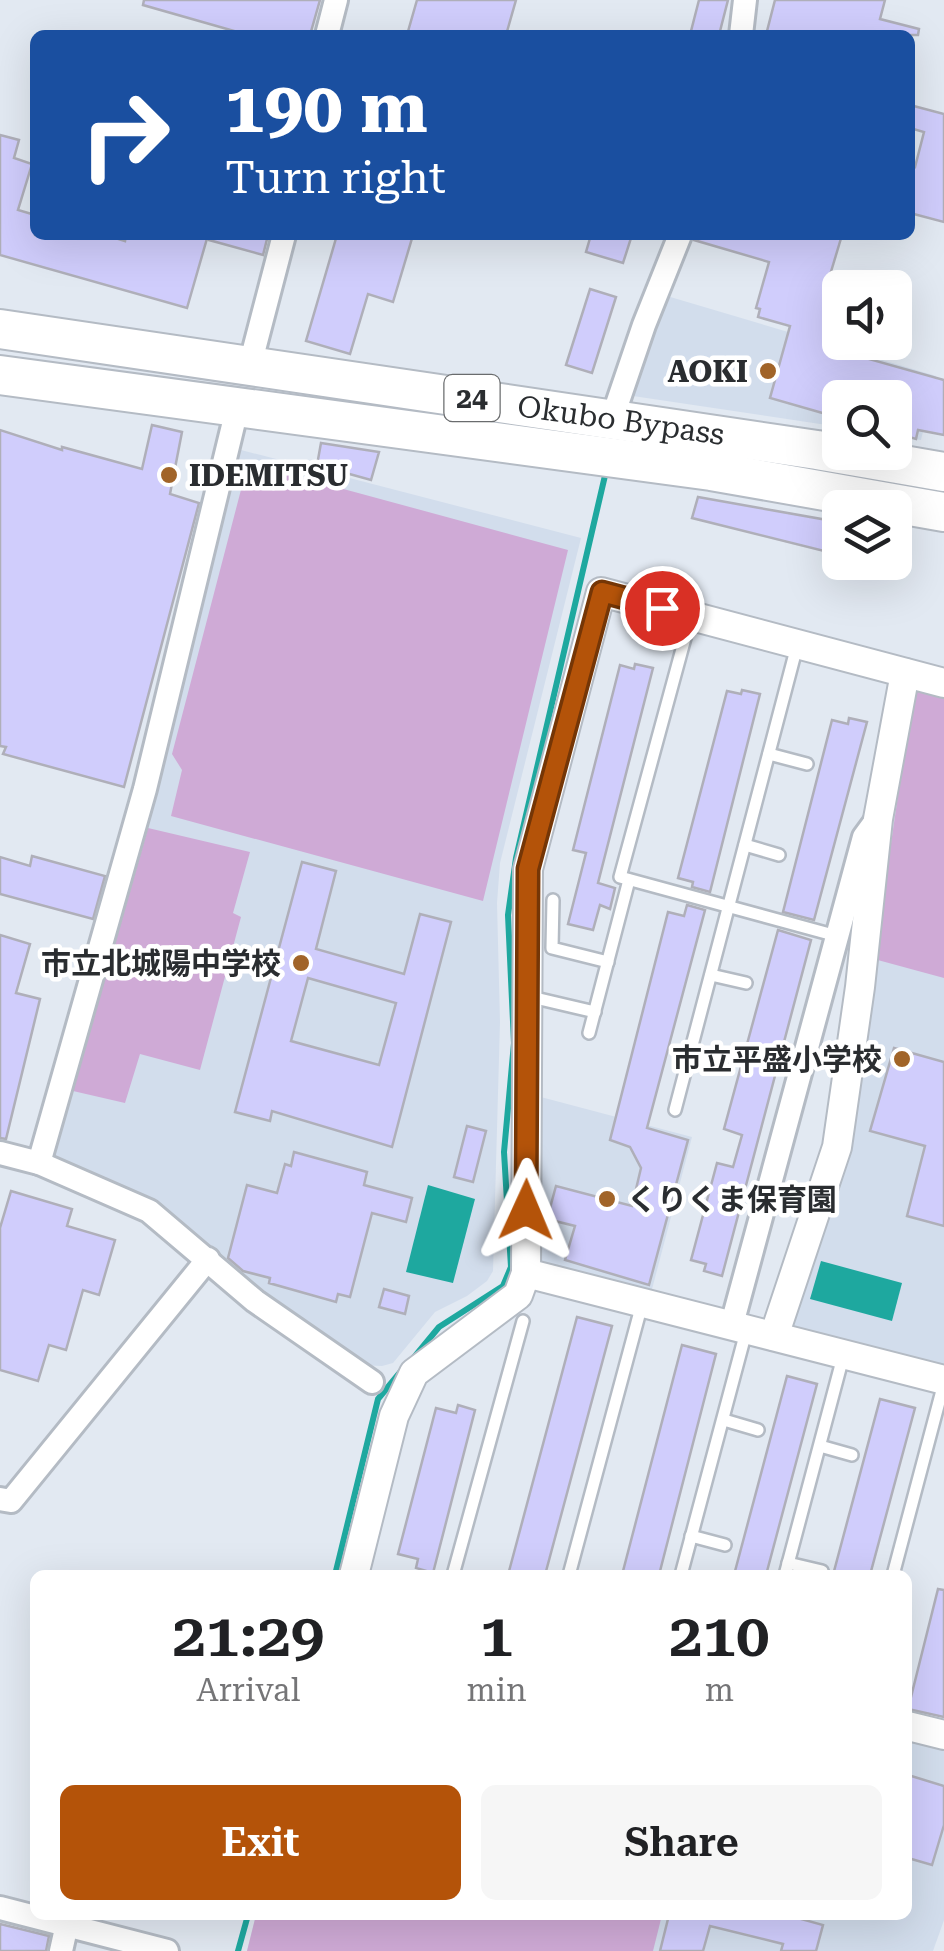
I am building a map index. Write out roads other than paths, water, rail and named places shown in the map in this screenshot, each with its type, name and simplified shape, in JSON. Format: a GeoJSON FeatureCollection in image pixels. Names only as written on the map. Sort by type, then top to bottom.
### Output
{"type":"FeatureCollection","features":[{"type":"Feature","properties":{"kind":"highway","name":"Okubo Bypass"},"geometry":{"type":"LineString","coordinates":[[0,330],[612,419],[944,472]]}},
{"type":"Feature","properties":{"kind":"highway","name":"Okubo Bypass"},"geometry":{"type":"LineString","coordinates":[[0,375],[712,471],[944,512]]}},
{"type":"Feature","properties":{"kind":"street"},"geometry":{"type":"LineString","coordinates":[[328,30],[336,0]]}},
{"type":"Feature","properties":{"kind":"street"},"geometry":{"type":"LineString","coordinates":[[742,30],[745,0]]}},
{"type":"Feature","properties":{"kind":"street"},"geometry":{"type":"LineString","coordinates":[[250,366],[283,240]]}},
{"type":"Feature","properties":{"kind":"street"},"geometry":{"type":"LineString","coordinates":[[612,419],[678,240]]}},
{"type":"Feature","properties":{"kind":"street"},"geometry":{"type":"LineString","coordinates":[[39,1163],[145,789],[237,409]]}},
{"type":"Feature","properties":{"kind":"street"},"geometry":{"type":"LineString","coordinates":[[355,1570],[394,1416],[414,1373],[518,1294],[526,1273],[528,869],[602,592],[944,683]]}},
{"type":"Feature","properties":{"kind":"street"},"geometry":{"type":"LineString","coordinates":[[751,1330],[837,1147],[878,819],[905,673]]}},
{"type":"Feature","properties":{"kind":"street"},"geometry":{"type":"LineString","coordinates":[[751,1330],[836,936],[864,837],[878,819]]}},
{"type":"Feature","properties":{"kind":"street"},"geometry":{"type":"LineString","coordinates":[[0,1153],[39,1163],[149,1211],[255,1300],[372,1382]]}},
{"type":"Feature","properties":{"kind":"street"},"geometry":{"type":"LineString","coordinates":[[0,1499],[10,1501],[208,1259]]}},
{"type":"Feature","properties":{"kind":"street"},"geometry":{"type":"LineString","coordinates":[[526,1273],[944,1382]]}},
{"type":"Feature","properties":{"kind":"street"},"geometry":{"type":"LineString","coordinates":[[912,1727],[944,1735]]}},
{"type":"Feature","properties":{"kind":"street"},"geometry":{"type":"LineString","coordinates":[[0,1908],[30,1915]]}},
{"type":"Feature","properties":{"kind":"street"},"geometry":{"type":"LineString","coordinates":[[51,1920],[166,1951]]}},
{"type":"Feature","properties":{"kind":"street"},"geometry":{"type":"LineString","coordinates":[[61,1951],[68,1924]]}},
{"type":"Feature","properties":{"kind":"lane"},"geometry":{"type":"LineString","coordinates":[[692,616],[620,878],[836,936]]}},
{"type":"Feature","properties":{"kind":"lane"},"geometry":{"type":"LineString","coordinates":[[675,1110],[798,644]]}},
{"type":"Feature","properties":{"kind":"lane"},"geometry":{"type":"LineString","coordinates":[[769,754],[807,764]]}},
{"type":"Feature","properties":{"kind":"lane"},"geometry":{"type":"LineString","coordinates":[[745,845],[779,855]]}},
{"type":"Feature","properties":{"kind":"lane"},"geometry":{"type":"LineString","coordinates":[[589,1033],[629,880]]}},
{"type":"Feature","properties":{"kind":"lane"},"geometry":{"type":"LineString","coordinates":[[553,900],[552,948],[608,962]]}},
{"type":"Feature","properties":{"kind":"lane"},"geometry":{"type":"LineString","coordinates":[[711,975],[746,983]]}},
{"type":"Feature","properties":{"kind":"lane"},"geometry":{"type":"LineString","coordinates":[[529,996],[594,1012]]}},
{"type":"Feature","properties":{"kind":"lane"},"geometry":{"type":"LineString","coordinates":[[689,1060],[722,1067]]}},
{"type":"Feature","properties":{"kind":"lane"},"geometry":{"type":"LineString","coordinates":[[570,1570],[643,1302]]}},
{"type":"Feature","properties":{"kind":"lane"},"geometry":{"type":"LineString","coordinates":[[454,1570],[523,1320]]}},
{"type":"Feature","properties":{"kind":"lane"},"geometry":{"type":"LineString","coordinates":[[682,1570],[751,1330]]}},
{"type":"Feature","properties":{"kind":"lane"},"geometry":{"type":"LineString","coordinates":[[787,1569],[844,1353]]}},
{"type":"Feature","properties":{"kind":"lane"},"geometry":{"type":"LineString","coordinates":[[894,1570],[944,1382]]}},
{"type":"Feature","properties":{"kind":"lane"},"geometry":{"type":"LineString","coordinates":[[724,1420],[758,1430]]}},
{"type":"Feature","properties":{"kind":"lane"},"geometry":{"type":"LineString","coordinates":[[820,1446],[852,1455]]}},
{"type":"Feature","properties":{"kind":"lane"},"geometry":{"type":"LineString","coordinates":[[691,1536],[725,1545]]}},
{"type":"Feature","properties":{"kind":"waterway"},"geometry":{"type":"LineString","coordinates":[[411,1361],[439,1327],[503,1286],[511,1267],[504,1152],[514,1043],[508,915],[516,858],[607,467]]}},
{"type":"Feature","properties":{"kind":"waterway"},"geometry":{"type":"LineString","coordinates":[[336,1570],[378,1399],[402,1370]]}},
{"type":"Feature","properties":{"kind":"waterway"},"geometry":{"type":"LineString","coordinates":[[238,1951],[247,1920]]}},
{"type":"Feature","properties":{"kind":"place","name":"AOKI"},"geometry":{"type":"Point","coordinates":[768,371]}},
{"type":"Feature","properties":{"kind":"place","name":"IDEMITSU"},"geometry":{"type":"Point","coordinates":[169,475]}},
{"type":"Feature","properties":{"kind":"place","name":"市立北城陽中学校"},"geometry":{"type":"Point","coordinates":[301,963]}},
{"type":"Feature","properties":{"kind":"place","name":"市立平盛小学校"},"geometry":{"type":"Point","coordinates":[902,1059]}},
{"type":"Feature","properties":{"kind":"place","name":"くりくま保育園"},"geometry":{"type":"Point","coordinates":[607,1199]}}]}
